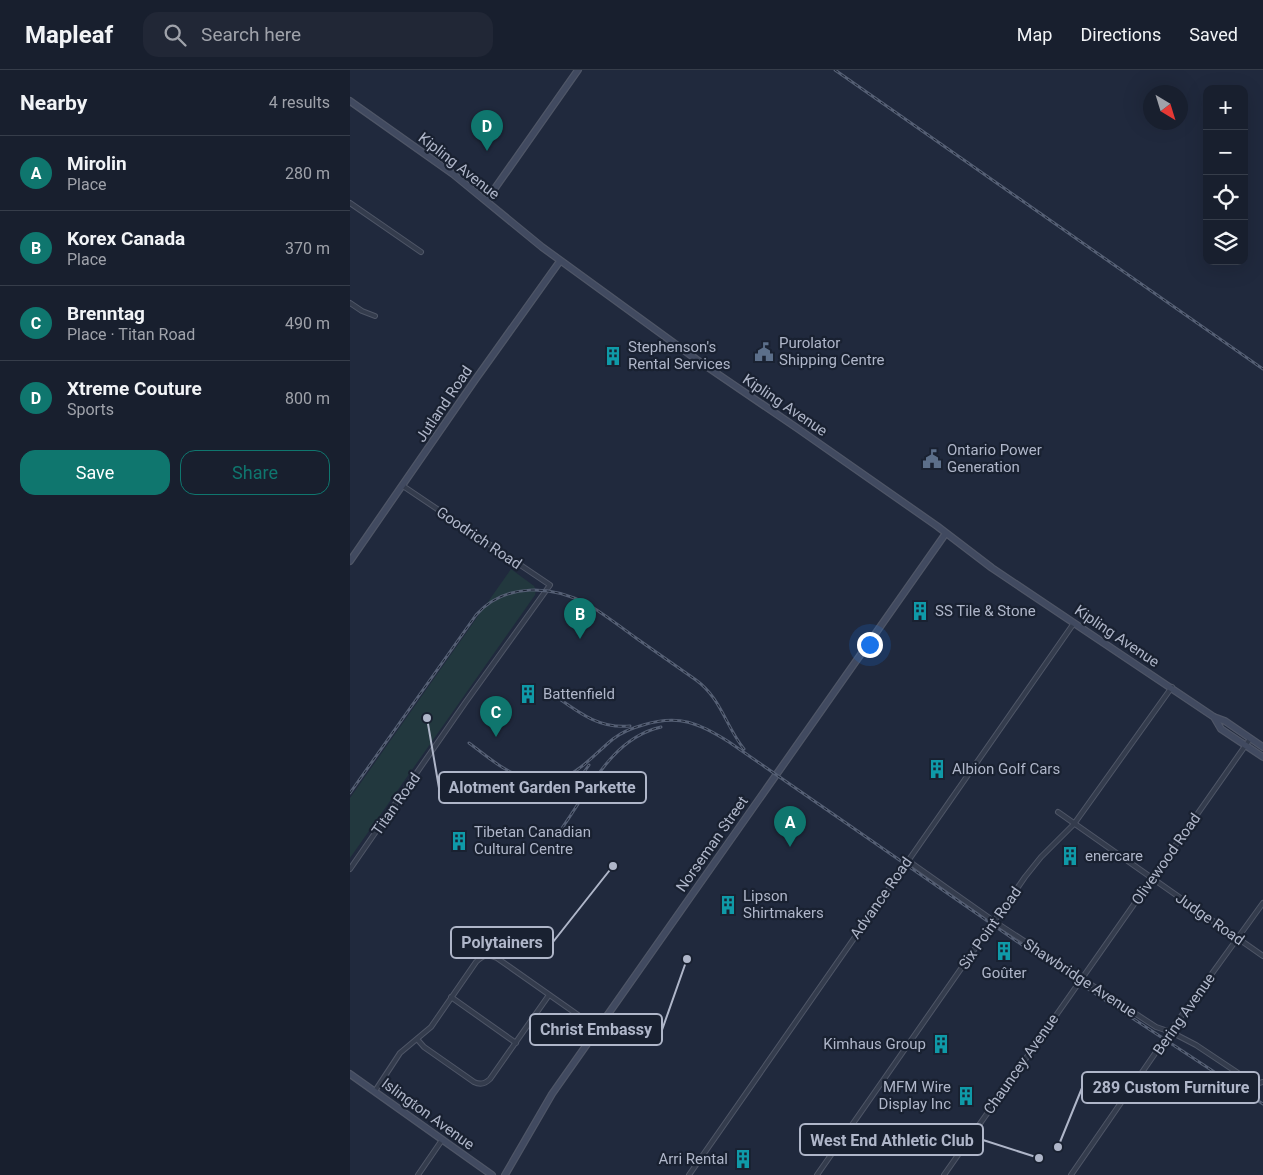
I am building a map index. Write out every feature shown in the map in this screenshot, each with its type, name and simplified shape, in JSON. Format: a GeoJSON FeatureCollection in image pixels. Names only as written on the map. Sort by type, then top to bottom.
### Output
{"type":"FeatureCollection","features":[{"type":"Feature","properties":{"kind":"main road"},"geometry":{"type":"LineString","coordinates":[[486,201],[578,70]]}},
{"type":"Feature","properties":{"kind":"main road","name":"Kipling Avenue"},"geometry":{"type":"LineString","coordinates":[[350,101],[453,174],[560,261],[700,362],[946,533],[992,568],[1172,687],[1214,717],[1225,721],[1263,747]]}},
{"type":"Feature","properties":{"kind":"main road","name":"Jutland Road"},"geometry":{"type":"LineString","coordinates":[[350,561],[560,261]]}},
{"type":"Feature","properties":{"kind":"main road","name":"Norseman Street"},"geometry":{"type":"LineString","coordinates":[[505,1175],[541,1112],[598,1029],[946,533]]}},
{"type":"Feature","properties":{"kind":"main road","name":"Kipling Avenue"},"geometry":{"type":"LineString","coordinates":[[1214,717],[1221,729],[1263,757]]}},
{"type":"Feature","properties":{"kind":"main road","name":"Islington Avenue"},"geometry":{"type":"LineString","coordinates":[[350,1074],[492,1175]]}},
{"type":"Feature","properties":{"kind":"street"},"geometry":{"type":"LineString","coordinates":[[350,203],[420,252]]}},
{"type":"Feature","properties":{"kind":"street"},"geometry":{"type":"LineString","coordinates":[[350,303],[362,311],[375,316]]}},
{"type":"Feature","properties":{"kind":"street","name":"Goodrich Road"},"geometry":{"type":"LineString","coordinates":[[403,486],[510,560],[550,585],[546,591]]}},
{"type":"Feature","properties":{"kind":"street","name":"Titan Road"},"geometry":{"type":"LineString","coordinates":[[350,869],[465,703],[546,591]]}},
{"type":"Feature","properties":{"kind":"street","name":"Advance Road"},"geometry":{"type":"LineString","coordinates":[[689,1175],[1074,623]]}},
{"type":"Feature","properties":{"kind":"street","name":"Six Point Road"},"geometry":{"type":"LineString","coordinates":[[817,1175],[1041,857],[1074,824],[1172,687]]}},
{"type":"Feature","properties":{"kind":"street","name":"Olivewood Road"},"geometry":{"type":"LineString","coordinates":[[1081,978],[1250,739]]}},
{"type":"Feature","properties":{"kind":"street","name":"Judge Road"},"geometry":{"type":"LineString","coordinates":[[1058,812],[1263,956]]}},
{"type":"Feature","properties":{"kind":"street","name":"Shawbridge Avenue"},"geometry":{"type":"LineString","coordinates":[[907,860],[995,922],[1156,1027],[1171,1032],[1196,1045],[1253,1083],[1261,1083]]}},
{"type":"Feature","properties":{"kind":"street","name":"Bering Avenue"},"geometry":{"type":"LineString","coordinates":[[1071,1175],[1263,903]]}},
{"type":"Feature","properties":{"kind":"street"},"geometry":{"type":"LineString","coordinates":[[374,1091],[400,1053],[431,1026],[482,956],[487,955],[497,958],[598,1029]]}},
{"type":"Feature","properties":{"kind":"street","name":"Chauncey Avenue"},"geometry":{"type":"LineString","coordinates":[[944,1175],[1081,978]]}},
{"type":"Feature","properties":{"kind":"street"},"geometry":{"type":"LineString","coordinates":[[417,1039],[424,1047],[474,1082],[484,1084],[490,1080],[549,995]]}},
{"type":"Feature","properties":{"kind":"street"},"geometry":{"type":"LineString","coordinates":[[451,997],[516,1043]]}},
{"type":"Feature","properties":{"kind":"street"},"geometry":{"type":"LineString","coordinates":[[418,1175],[442,1140]]}},
{"type":"Feature","properties":{"kind":"green space"},"geometry":{"type":"Polygon","coordinates":[[[511,569],[534,586],[536,590],[535,595],[350,858],[350,798],[511,569]]]}},
{"type":"Feature","properties":{"kind":"railway"},"geometry":{"type":"LineString","coordinates":[[835,70],[1263,369]]}},
{"type":"Feature","properties":{"kind":"railway"},"geometry":{"type":"LineString","coordinates":[[350,793],[476,615],[488,604],[501,597],[515,592],[530,590],[560,593],[589,605],[696,680],[712,695],[744,749]]}},
{"type":"Feature","properties":{"kind":"railway"},"geometry":{"type":"LineString","coordinates":[[554,695],[589,718],[608,725],[630,726]]}},
{"type":"Feature","properties":{"kind":"railway"},"geometry":{"type":"LineString","coordinates":[[469,743],[512,773],[543,780],[555,779],[576,771],[627,730],[667,720],[698,725],[729,742],[1038,956],[1263,1104]]}},
{"type":"Feature","properties":{"kind":"railway"},"geometry":{"type":"LineString","coordinates":[[562,828],[592,782],[615,754],[629,742],[644,733],[661,727]]}},
{"type":"Feature","properties":{"kind":"railway"},"geometry":{"type":"LineString","coordinates":[[565,799],[589,765]]}},
{"type":"Feature","properties":{"kind":"place","name":"Xtreme Couture"},"geometry":{"type":"Point","coordinates":[487,151]}},
{"type":"Feature","properties":{"kind":"place","name":"Purolator Shipping Centre"},"geometry":{"type":"Point","coordinates":[764,352]}},
{"type":"Feature","properties":{"kind":"place","name":"Stephenson's Rental Services"},"geometry":{"type":"Point","coordinates":[613,356]}},
{"type":"Feature","properties":{"kind":"place","name":"Ontario Power Generation"},"geometry":{"type":"Point","coordinates":[932,459]}},
{"type":"Feature","properties":{"kind":"place","name":"SS Tile & Stone"},"geometry":{"type":"Point","coordinates":[920,611]}},
{"type":"Feature","properties":{"kind":"place","name":"Korex Canada"},"geometry":{"type":"Point","coordinates":[580,639]}},
{"type":"Feature","properties":{"kind":"place","name":"Battenfield"},"geometry":{"type":"Point","coordinates":[528,694]}},
{"type":"Feature","properties":{"kind":"place","name":"Alotment Garden Parkette"},"geometry":{"type":"Point","coordinates":[427,718]}},
{"type":"Feature","properties":{"kind":"place","name":"Brenntag"},"geometry":{"type":"Point","coordinates":[496,737]}},
{"type":"Feature","properties":{"kind":"place","name":"Albion Golf Cars"},"geometry":{"type":"Point","coordinates":[937,769]}},
{"type":"Feature","properties":{"kind":"place","name":"Tibetan Canadian Cultural Centre"},"geometry":{"type":"Point","coordinates":[459,841]}},
{"type":"Feature","properties":{"kind":"place","name":"Mirolin"},"geometry":{"type":"Point","coordinates":[790,847]}},
{"type":"Feature","properties":{"kind":"place","name":"enercare"},"geometry":{"type":"Point","coordinates":[1070,856]}},
{"type":"Feature","properties":{"kind":"place","name":"Polytainers"},"geometry":{"type":"Point","coordinates":[613,866]}},
{"type":"Feature","properties":{"kind":"place","name":"Lipson Shirtmakers"},"geometry":{"type":"Point","coordinates":[728,905]}},
{"type":"Feature","properties":{"kind":"place","name":"Goûter"},"geometry":{"type":"Point","coordinates":[1004,951]}},
{"type":"Feature","properties":{"kind":"place","name":"Christ Embassy"},"geometry":{"type":"Point","coordinates":[687,959]}},
{"type":"Feature","properties":{"kind":"place","name":"Kimhaus Group"},"geometry":{"type":"Point","coordinates":[941,1044]}},
{"type":"Feature","properties":{"kind":"place","name":"MFM Wire Display Inc"},"geometry":{"type":"Point","coordinates":[966,1096]}},
{"type":"Feature","properties":{"kind":"place","name":"289 Custom Furniture"},"geometry":{"type":"Point","coordinates":[1058,1147]}},
{"type":"Feature","properties":{"kind":"place","name":"West End Athletic Club"},"geometry":{"type":"Point","coordinates":[1039,1158]}},
{"type":"Feature","properties":{"kind":"place","name":"Arri Rental"},"geometry":{"type":"Point","coordinates":[743,1159]}}]}
